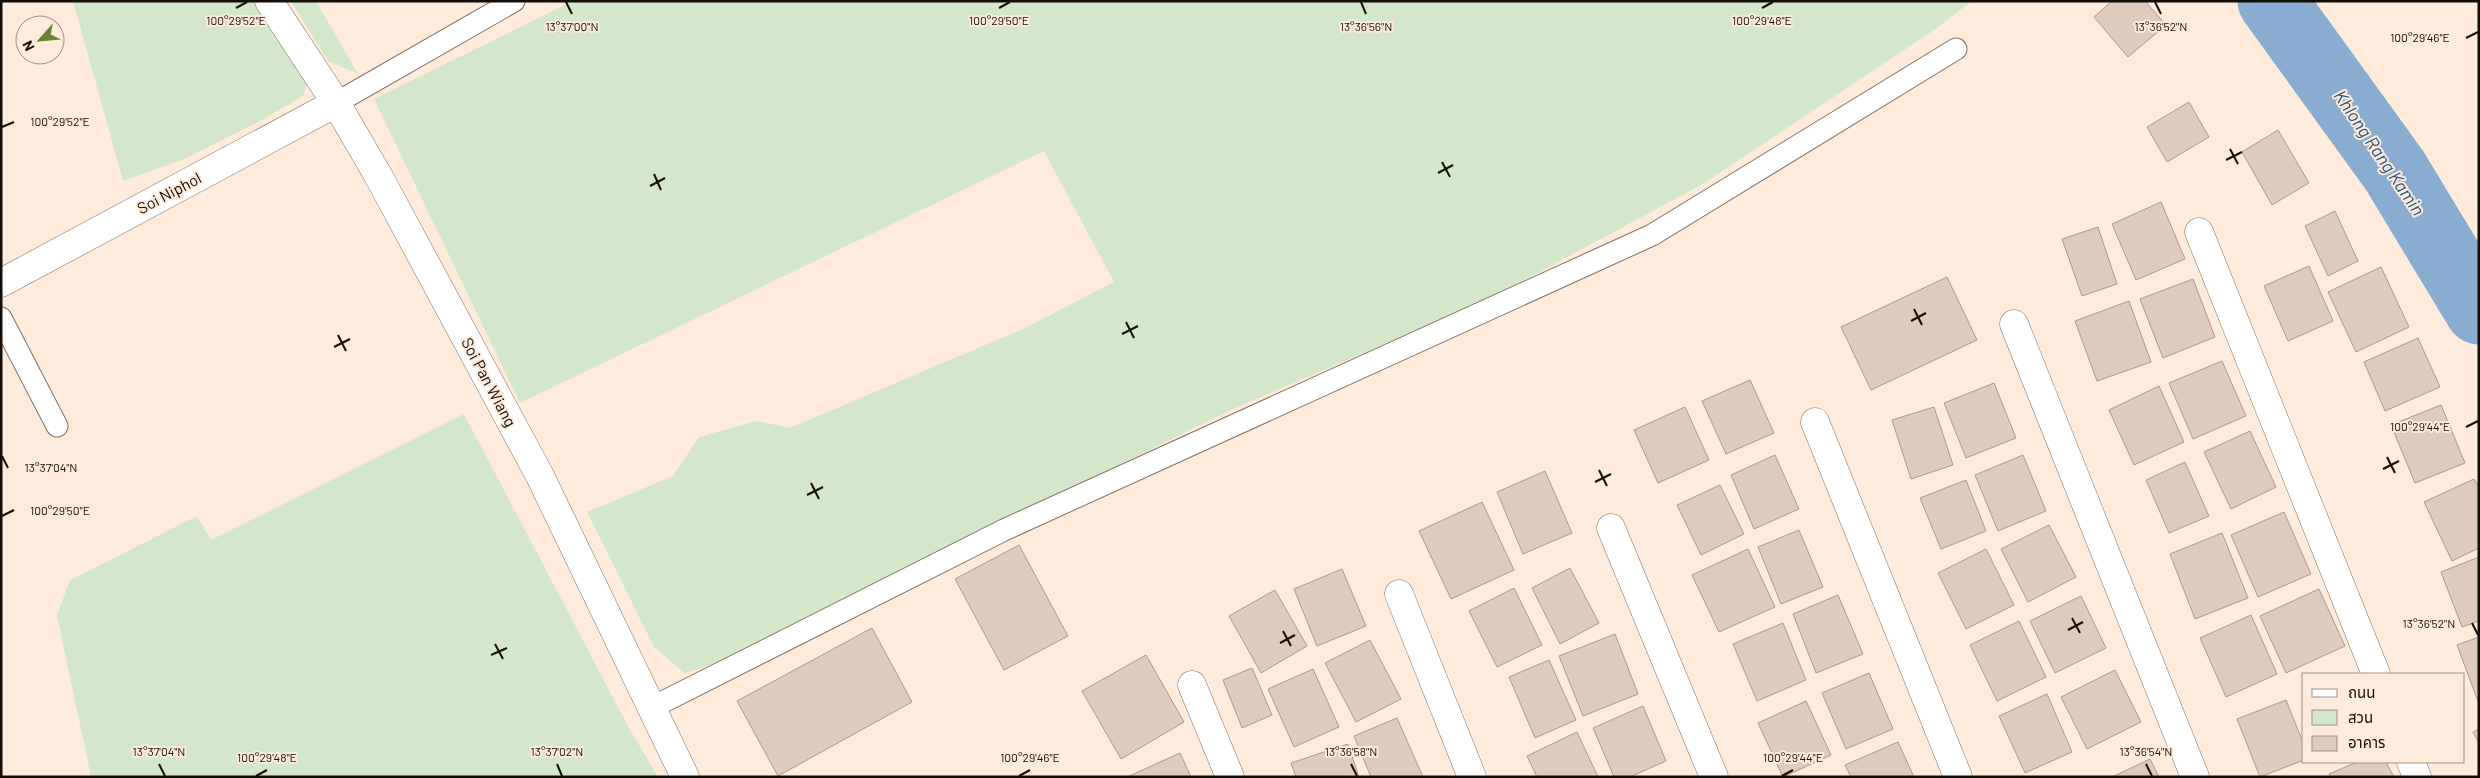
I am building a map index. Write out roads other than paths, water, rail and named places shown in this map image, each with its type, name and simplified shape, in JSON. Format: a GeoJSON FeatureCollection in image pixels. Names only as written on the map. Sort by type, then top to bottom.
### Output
{"type":"FeatureCollection","features":[{"type":"Feature","properties":{"kind":"street","name":"Soi Pan Wiang"},"geometry":{"type":"LineString","coordinates":[[269,1],[336,103],[379,177],[540,476],[685,777]]}},
{"type":"Feature","properties":{"kind":"street","name":"Soi Niphol"},"geometry":{"type":"LineString","coordinates":[[1,283],[336,103]]}},
{"type":"Feature","properties":{"kind":"street"},"geometry":{"type":"LineString","coordinates":[[2198,232],[2376,673]]}},
{"type":"Feature","properties":{"kind":"street"},"geometry":{"type":"LineString","coordinates":[[2014,324],[2195,777]]}},
{"type":"Feature","properties":{"kind":"street"},"geometry":{"type":"LineString","coordinates":[[1815,422],[1958,777]]}},
{"type":"Feature","properties":{"kind":"street"},"geometry":{"type":"LineString","coordinates":[[1611,528],[1714,777]]}},
{"type":"Feature","properties":{"kind":"street"},"geometry":{"type":"LineString","coordinates":[[1399,594],[1472,777]]}},
{"type":"Feature","properties":{"kind":"street"},"geometry":{"type":"LineString","coordinates":[[1192,685],[1230,777]]}},
{"type":"Feature","properties":{"kind":"street"},"geometry":{"type":"LineString","coordinates":[[2411,763],[2417,777]]}},
{"type":"Feature","properties":{"kind":"lane"},"geometry":{"type":"LineString","coordinates":[[336,103],[514,1]]}},
{"type":"Feature","properties":{"kind":"lane"},"geometry":{"type":"LineString","coordinates":[[651,708],[1004,530],[1652,235],[1956,49]]}},
{"type":"Feature","properties":{"kind":"lane"},"geometry":{"type":"LineString","coordinates":[[1,318],[57,426]]}},
{"type":"Feature","properties":{"kind":"waterway","name":"Khlong Rang Kamin"},"geometry":{"type":"LineString","coordinates":[[2272,1],[2395,171],[2479,310]]}}]}
